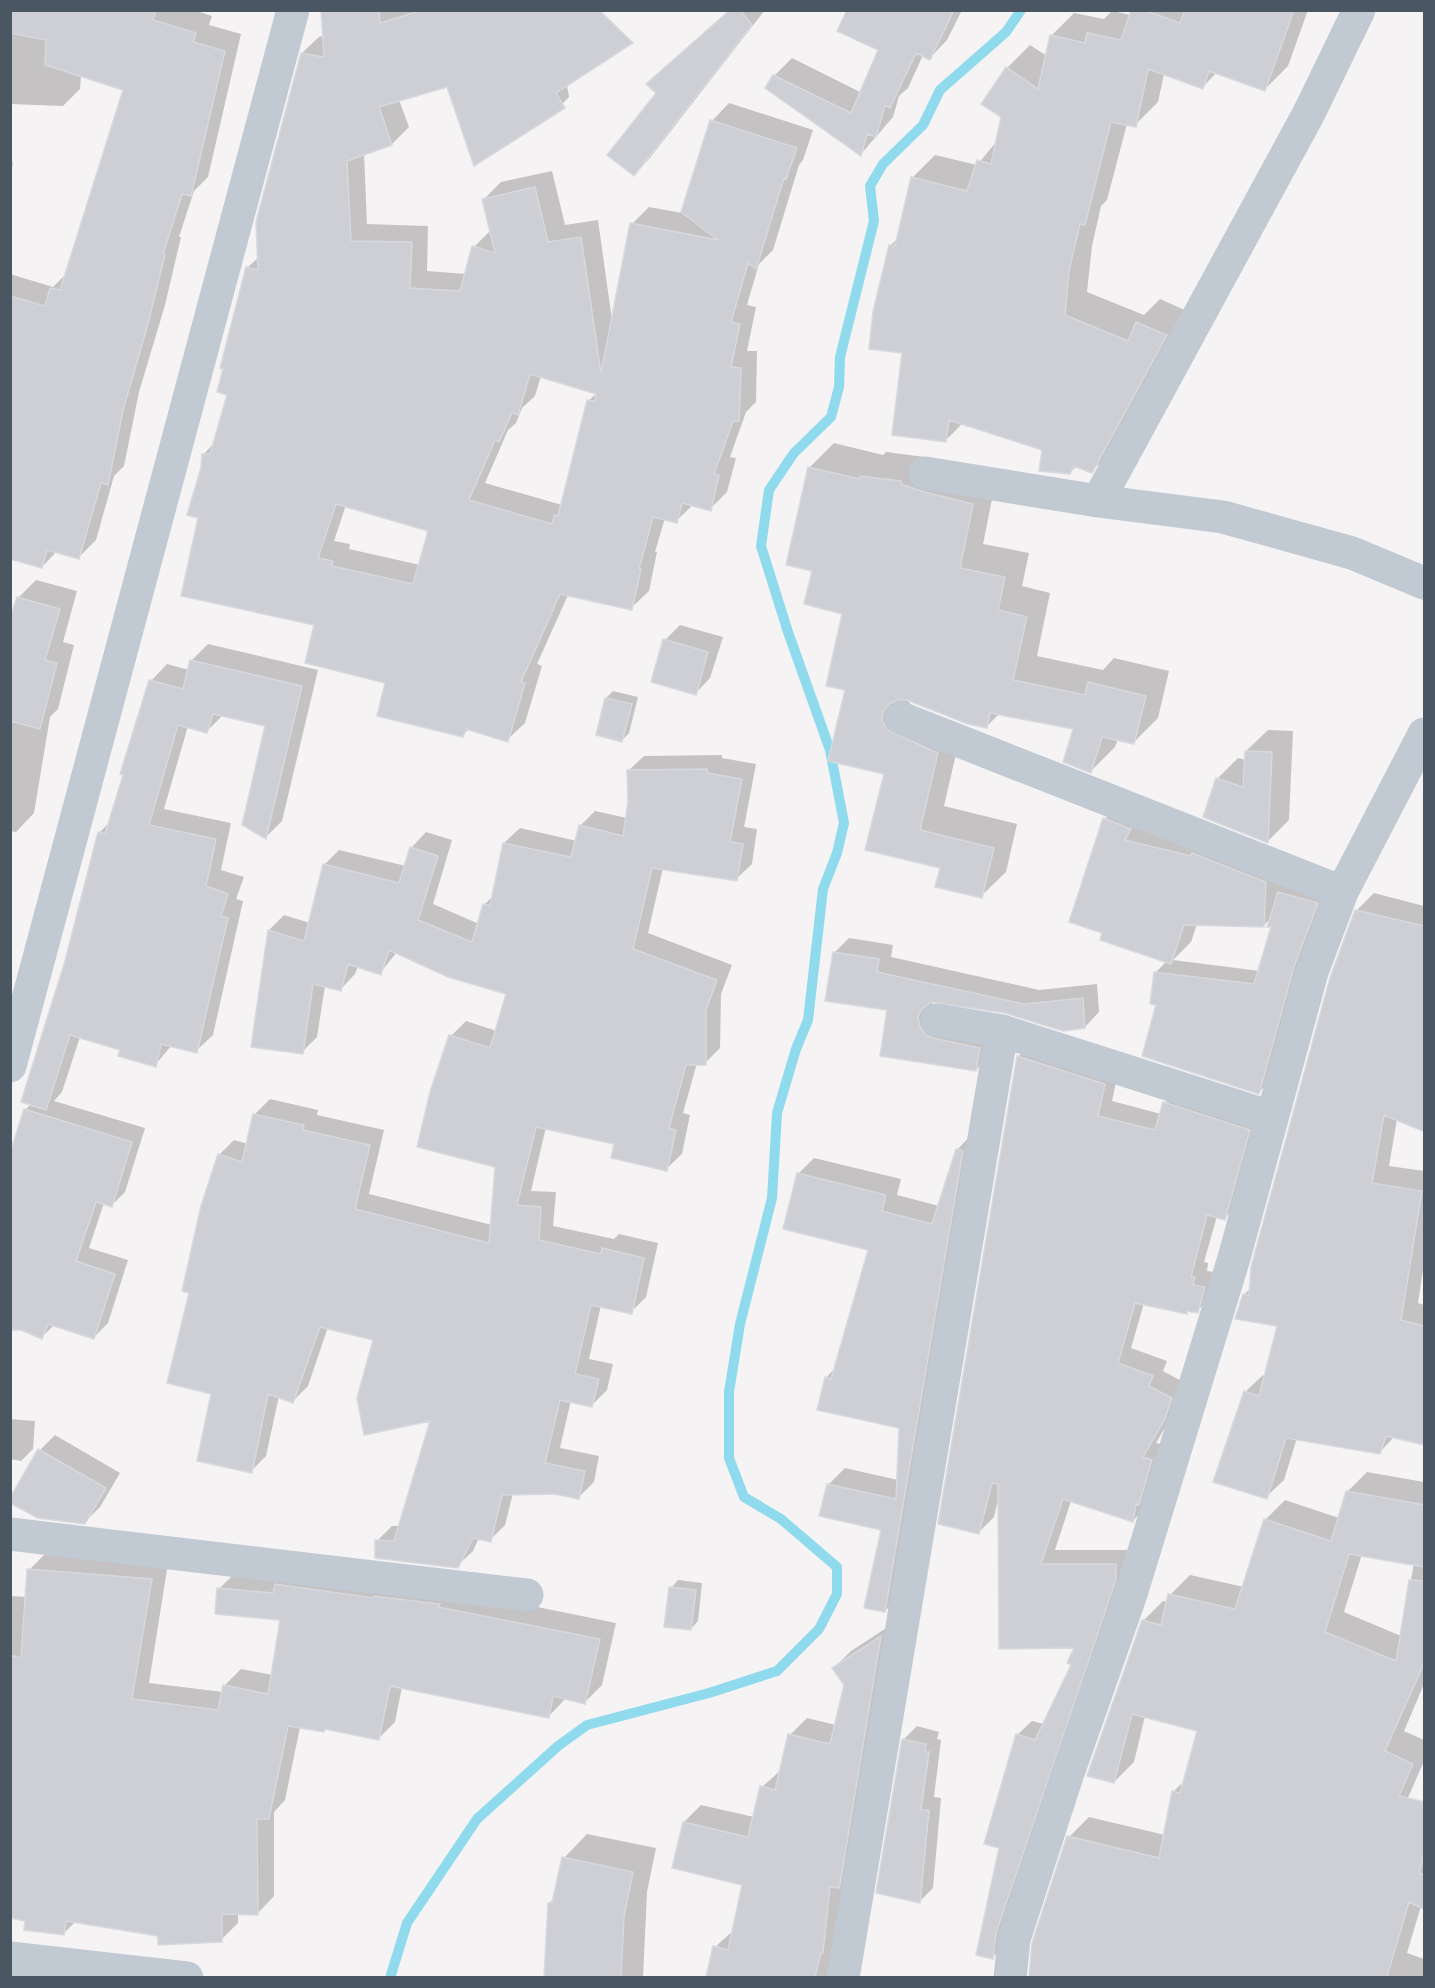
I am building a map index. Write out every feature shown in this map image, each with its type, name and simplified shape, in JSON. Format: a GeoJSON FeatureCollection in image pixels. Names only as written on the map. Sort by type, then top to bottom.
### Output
{"type":"FeatureCollection","features":[{"type":"Feature","properties":{"kind":"street"},"geometry":{"type":"LineString","coordinates":[[10,1066],[294,10]]}},
{"type":"Feature","properties":{"kind":"street"},"geometry":{"type":"LineString","coordinates":[[1098,501],[1309,112],[1359,10]]}},
{"type":"Feature","properties":{"kind":"street"},"geometry":{"type":"LineString","coordinates":[[926,473],[1098,501],[1223,517],[1352,553],[1425,583]]}},
{"type":"Feature","properties":{"kind":"street"},"geometry":{"type":"LineString","coordinates":[[901,718],[1342,892]]}},
{"type":"Feature","properties":{"kind":"street"},"geometry":{"type":"LineString","coordinates":[[1010,1977],[1014,1939],[1067,1776],[1131,1594],[1234,1258],[1312,972],[1342,892],[1425,734]]}},
{"type":"Feature","properties":{"kind":"street"},"geometry":{"type":"LineString","coordinates":[[937,1020],[1002,1031],[1271,1117]]}},
{"type":"Feature","properties":{"kind":"street"},"geometry":{"type":"LineString","coordinates":[[843,1977],[1002,1031]]}},
{"type":"Feature","properties":{"kind":"street"},"geometry":{"type":"LineString","coordinates":[[10,1534],[527,1595]]}},
{"type":"Feature","properties":{"kind":"street"},"geometry":{"type":"LineString","coordinates":[[10,1958],[187,1977]]}},
{"type":"Feature","properties":{"kind":"building"},"geometry":{"type":"Polygon","coordinates":[[[10,10],[156,10],[153,20],[196,33],[193,42],[225,51],[191,196],[182,194],[163,254],[165,254],[148,324],[123,410],[108,485],[101,483],[79,559],[47,550],[42,568],[10,559],[10,296],[45,306],[50,288],[60,290],[123,90],[45,65],[46,40],[10,33],[10,10]]]}},
{"type":"Feature","properties":{"kind":"building"},"geometry":{"type":"Polygon","coordinates":[[[321,10],[379,10],[380,23],[423,10],[599,10],[633,43],[556,93],[565,108],[474,166],[447,87],[379,107],[392,145],[347,161],[351,241],[412,242],[410,288],[460,291],[472,246],[495,253],[482,199],[535,187],[548,242],[581,237],[601,373],[630,223],[718,240],[681,212],[710,120],[797,148],[786,179],[784,178],[756,269],[748,263],[731,322],[740,324],[731,367],[741,368],[739,421],[733,421],[714,474],[719,475],[711,511],[682,503],[677,523],[653,517],[639,569],[641,569],[632,610],[560,594],[521,682],[525,683],[508,742],[466,729],[463,737],[377,716],[385,683],[305,663],[314,625],[181,596],[198,518],[187,515],[201,468],[202,454],[210,454],[227,395],[217,392],[223,369],[220,368],[246,267],[258,270],[256,222],[301,53],[324,57],[321,10]],[[530,374],[518,415],[512,413],[499,442],[495,440],[469,500],[552,524],[554,515],[558,516],[587,400],[595,401],[596,394],[530,374]],[[336,504],[318,558],[333,561],[332,566],[413,584],[428,531],[336,504]]]}},
{"type":"Feature","properties":{"kind":"building"},"geometry":{"type":"Polygon","coordinates":[[[730,10],[740,10],[752,25],[634,176],[607,155],[656,93],[646,84],[730,10]]]}},
{"type":"Feature","properties":{"kind":"building"},"geometry":{"type":"Polygon","coordinates":[[[847,10],[954,10],[930,60],[916,53],[890,108],[885,105],[876,137],[867,134],[861,156],[765,88],[773,75],[851,113],[878,50],[837,31],[847,10]]]}},
{"type":"Feature","properties":{"kind":"building"},"geometry":{"type":"Polygon","coordinates":[[[1131,10],[1144,10],[1180,23],[1185,10],[1294,10],[1265,91],[1209,71],[1203,89],[1148,69],[1136,127],[1111,122],[1085,225],[1080,224],[1069,271],[1065,315],[1128,341],[1136,322],[1167,335],[1092,473],[1074,466],[1070,474],[1039,471],[1042,450],[949,420],[946,442],[892,435],[902,353],[869,349],[873,312],[889,245],[895,246],[911,177],[967,191],[977,160],[991,164],[1001,117],[981,104],[1006,67],[1038,89],[1050,35],[1085,43],[1087,33],[1121,40],[1131,10]]]}},
{"type":"Feature","properties":{"kind":"building"},"geometry":{"type":"Polygon","coordinates":[[[808,467],[860,479],[860,476],[901,481],[901,484],[921,491],[973,504],[960,568],[1005,577],[998,610],[1027,617],[1013,680],[1085,695],[1088,682],[1146,696],[1134,744],[1102,737],[1091,773],[1063,762],[1073,729],[990,713],[987,728],[968,724],[907,700],[898,700],[889,704],[883,712],[882,720],[887,730],[938,753],[920,830],[994,848],[982,898],[935,887],[940,868],[865,850],[884,774],[828,761],[845,690],[826,686],[842,614],[804,604],[812,571],[786,565],[808,467]]]}},
{"type":"Feature","properties":{"kind":"building"},"geometry":{"type":"Polygon","coordinates":[[[17,597],[60,609],[45,660],[57,663],[40,729],[10,721],[10,618],[17,597]]]}},
{"type":"Feature","properties":{"kind":"building"},"geometry":{"type":"Polygon","coordinates":[[[663,639],[708,652],[696,695],[651,682],[663,639]]]}},
{"type":"Feature","properties":{"kind":"building"},"geometry":{"type":"Polygon","coordinates":[[[190,660],[302,686],[266,839],[242,825],[265,726],[213,714],[207,733],[178,725],[149,825],[216,839],[206,886],[228,894],[221,916],[228,918],[197,1053],[161,1044],[156,1067],[118,1056],[120,1050],[70,1035],[46,1110],[21,1102],[65,961],[98,832],[105,834],[123,775],[120,774],[149,680],[183,689],[190,660]]]}},
{"type":"Feature","properties":{"kind":"building"},"geometry":{"type":"Polygon","coordinates":[[[605,698],[632,704],[622,742],[596,735],[605,698]]]}},
{"type":"Feature","properties":{"kind":"building"},"geometry":{"type":"Polygon","coordinates":[[[1245,751],[1272,752],[1268,843],[1203,817],[1216,778],[1243,787],[1245,751]]]}},
{"type":"Feature","properties":{"kind":"building"},"geometry":{"type":"Polygon","coordinates":[[[707,769],[707,773],[742,779],[730,842],[743,844],[737,881],[652,868],[633,949],[717,980],[706,1010],[706,1065],[686,1065],[669,1128],[676,1130],[667,1171],[611,1158],[614,1144],[536,1127],[517,1205],[541,1207],[539,1240],[601,1254],[602,1248],[644,1258],[632,1314],[591,1305],[575,1374],[599,1379],[592,1407],[560,1400],[545,1463],[585,1471],[579,1499],[554,1494],[502,1495],[491,1542],[473,1538],[458,1568],[375,1558],[375,1540],[394,1541],[430,1421],[364,1435],[357,1398],[373,1340],[320,1327],[293,1403],[268,1394],[252,1473],[197,1461],[211,1394],[167,1383],[189,1293],[182,1291],[201,1206],[218,1154],[242,1162],[253,1114],[304,1125],[303,1130],[370,1145],[355,1209],[489,1243],[495,1167],[417,1147],[430,1092],[449,1035],[490,1048],[506,994],[448,977],[389,950],[381,975],[348,964],[341,991],[313,984],[303,1054],[251,1047],[268,930],[304,941],[323,864],[399,883],[410,847],[438,856],[418,920],[472,942],[483,904],[490,906],[503,843],[571,857],[579,825],[623,836],[628,801],[627,770],[707,769]]]}},
{"type":"Feature","properties":{"kind":"building"},"geometry":{"type":"Polygon","coordinates":[[[1103,818],[1131,829],[1125,840],[1191,856],[1192,853],[1266,882],[1264,927],[1184,925],[1171,964],[1100,940],[1102,933],[1069,922],[1103,818]]]}},
{"type":"Feature","properties":{"kind":"building"},"geometry":{"type":"Polygon","coordinates":[[[1278,892],[1318,903],[1294,967],[1259,1094],[1142,1056],[1156,1005],[1150,1004],[1154,972],[1254,984],[1271,927],[1267,927],[1278,892]]]}},
{"type":"Feature","properties":{"kind":"building"},"geometry":{"type":"Polygon","coordinates":[[[1355,910],[1425,926],[1425,1132],[1384,1115],[1372,1183],[1422,1191],[1401,1320],[1425,1326],[1425,1445],[1386,1436],[1380,1454],[1286,1438],[1267,1499],[1213,1482],[1244,1391],[1259,1396],[1277,1326],[1235,1319],[1243,1294],[1249,1295],[1251,1267],[1330,978],[1355,910]]]}},
{"type":"Feature","properties":{"kind":"building"},"geometry":{"type":"Polygon","coordinates":[[[833,952],[879,959],[877,972],[1024,1004],[1083,998],[1085,1028],[1063,1031],[1005,1013],[931,1002],[922,1009],[918,1017],[920,1027],[926,1035],[933,1038],[980,1048],[976,1071],[880,1056],[887,1010],[825,1001],[833,952]]]}},
{"type":"Feature","properties":{"kind":"building"},"geometry":{"type":"Polygon","coordinates":[[[1017,1056],[1105,1084],[1098,1116],[1155,1130],[1163,1102],[1250,1130],[1225,1220],[1207,1215],[1191,1277],[1195,1277],[1193,1285],[1205,1287],[1198,1313],[1187,1311],[1187,1314],[1135,1303],[1118,1363],[1153,1376],[1149,1386],[1172,1398],[1165,1419],[1143,1457],[1152,1460],[1139,1505],[1136,1504],[1133,1522],[1063,1499],[1041,1564],[1116,1564],[1116,1580],[996,1933],[993,1959],[976,1955],[999,1848],[984,1844],[1016,1734],[1035,1740],[1071,1665],[1067,1663],[1074,1648],[999,1649],[998,1484],[992,1483],[979,1534],[938,1524],[1017,1056]]]}},
{"type":"Feature","properties":{"kind":"building"},"geometry":{"type":"Polygon","coordinates":[[[24,1109],[132,1142],[112,1207],[96,1202],[76,1261],[115,1274],[94,1339],[48,1324],[42,1339],[21,1330],[10,1330],[10,1153],[24,1109]]]}},
{"type":"Feature","properties":{"kind":"building"},"geometry":{"type":"Polygon","coordinates":[[[956,1149],[963,1151],[885,1612],[864,1608],[881,1530],[819,1516],[827,1484],[896,1499],[899,1428],[817,1410],[825,1377],[831,1379],[868,1250],[783,1229],[797,1173],[886,1195],[882,1211],[932,1224],[956,1149]]]}},
{"type":"Feature","properties":{"kind":"building"},"geometry":{"type":"Polygon","coordinates":[[[38,1449],[106,1488],[85,1524],[38,1518],[10,1503],[10,1498],[38,1449]]]}},
{"type":"Feature","properties":{"kind":"building"},"geometry":{"type":"Polygon","coordinates":[[[1346,1491],[1425,1505],[1425,1567],[1349,1554],[1325,1632],[1396,1661],[1409,1580],[1425,1581],[1425,1661],[1385,1751],[1413,1764],[1399,1796],[1425,1802],[1425,1852],[1419,1873],[1425,1875],[1425,1910],[1409,1902],[1387,1977],[1029,1977],[1032,1943],[1067,1836],[1159,1858],[1172,1791],[1180,1793],[1197,1731],[1132,1714],[1114,1783],[1087,1776],[1142,1620],[1161,1625],[1168,1594],[1235,1609],[1264,1519],[1331,1541],[1346,1491]]]}},
{"type":"Feature","properties":{"kind":"building"},"geometry":{"type":"Polygon","coordinates":[[[27,1569],[152,1579],[132,1699],[218,1710],[223,1685],[268,1694],[280,1620],[215,1614],[217,1588],[273,1593],[275,1584],[374,1598],[374,1596],[440,1604],[438,1607],[600,1639],[585,1704],[553,1696],[549,1718],[390,1686],[379,1740],[325,1729],[324,1732],[288,1726],[269,1819],[257,1819],[258,1915],[222,1914],[222,1942],[158,1945],[158,1936],[66,1921],[64,1935],[24,1930],[25,1921],[10,1918],[10,1655],[21,1658],[27,1569]]]}},
{"type":"Feature","properties":{"kind":"building"},"geometry":{"type":"Polygon","coordinates":[[[669,1587],[696,1590],[691,1630],[664,1627],[669,1587]]]}},
{"type":"Feature","properties":{"kind":"building"},"geometry":{"type":"Polygon","coordinates":[[[881,1636],[840,1885],[839,1888],[830,1887],[823,1953],[821,1953],[815,1977],[706,1977],[713,1946],[728,1950],[742,1885],[672,1868],[683,1822],[748,1837],[760,1786],[775,1790],[788,1734],[830,1744],[844,1685],[832,1668],[881,1636]]]}},
{"type":"Feature","properties":{"kind":"building"},"geometry":{"type":"Polygon","coordinates":[[[902,1739],[926,1744],[925,1752],[929,1752],[921,1810],[929,1810],[920,1903],[876,1893],[902,1739]]]}},
{"type":"Feature","properties":{"kind":"building"},"geometry":{"type":"Polygon","coordinates":[[[562,1857],[633,1872],[624,1917],[621,1977],[544,1977],[548,1903],[552,1903],[562,1857]]]}},
{"type":"Feature","properties":{"kind":"waterway"},"geometry":{"type":"LineString","coordinates":[[390,1978],[407,1923],[477,1819],[558,1746],[587,1725],[709,1693],[777,1671],[819,1629],[837,1594],[837,1567],[781,1519],[744,1497],[729,1458],[729,1392],[740,1324],[772,1198],[777,1113],[796,1049],[808,1020],[823,889],[837,853],[844,823],[830,750],[788,632],[761,546],[769,490],[794,453],[831,417],[839,387],[840,357],[874,221],[870,186],[883,164],[923,125],[940,90],[1006,32],[1021,10]]}}]}
